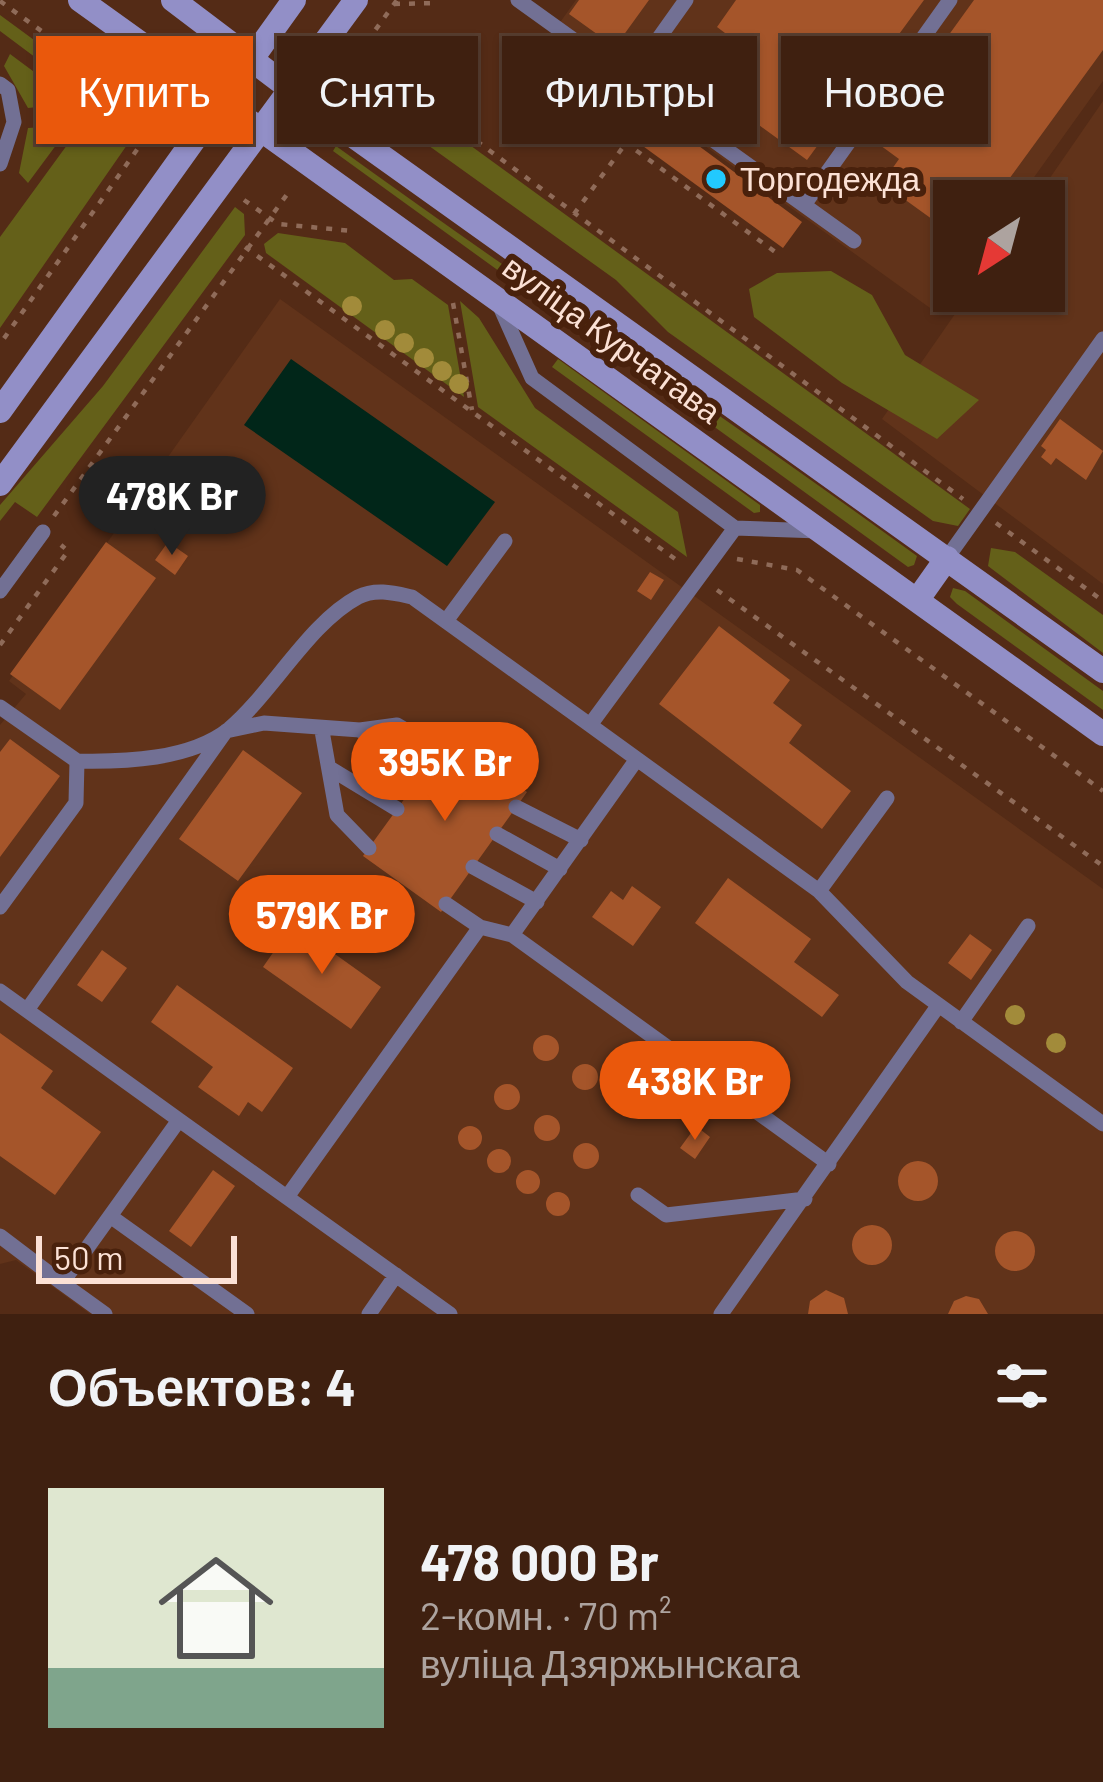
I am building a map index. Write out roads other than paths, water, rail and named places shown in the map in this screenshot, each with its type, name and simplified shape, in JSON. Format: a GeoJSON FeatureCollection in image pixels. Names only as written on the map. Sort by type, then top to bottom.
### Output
{"type":"FeatureCollection","features":[{"type":"Feature","properties":{"kind":"main road","name":"вуліца Курчатава"},"geometry":{"type":"LineString","coordinates":[[80,0],[130,36]]}},
{"type":"Feature","properties":{"kind":"main road","name":"вуліца Курчатава"},"geometry":{"type":"LineString","coordinates":[[172,0],[221,36]]}},
{"type":"Feature","properties":{"kind":"main road"},"geometry":{"type":"LineString","coordinates":[[253,59],[294,0]]}},
{"type":"Feature","properties":{"kind":"main road"},"geometry":{"type":"LineString","coordinates":[[330,36],[356,0]]}},
{"type":"Feature","properties":{"kind":"main road","name":"вуліца Курчатава"},"geometry":{"type":"LineString","coordinates":[[253,59],[277,77]]}},
{"type":"Feature","properties":{"kind":"main road"},"geometry":{"type":"LineString","coordinates":[[0,484],[277,110]]}},
{"type":"Feature","properties":{"kind":"main road","name":"вуліца Курчатава"},"geometry":{"type":"LineString","coordinates":[[253,124],[1103,734]]}},
{"type":"Feature","properties":{"kind":"main road"},"geometry":{"type":"LineString","coordinates":[[0,411],[193,144]]}},
{"type":"Feature","properties":{"kind":"main road","name":"вуліца Курчатава"},"geometry":{"type":"LineString","coordinates":[[369,144],[1103,671]]}},
{"type":"Feature","properties":{"kind":"main road"},"geometry":{"type":"LineString","coordinates":[[917,599],[947,558]]}},
{"type":"Feature","properties":{"kind":"lane"},"geometry":{"type":"LineString","coordinates":[[518,0],[568,36]]}},
{"type":"Feature","properties":{"kind":"lane"},"geometry":{"type":"LineString","coordinates":[[660,36],[686,0]]}},
{"type":"Feature","properties":{"kind":"lane"},"geometry":{"type":"LineString","coordinates":[[804,205],[950,0]]}},
{"type":"Feature","properties":{"kind":"lane"},"geometry":{"type":"LineString","coordinates":[[0,84],[8,90],[14,122],[0,164]]}},
{"type":"Feature","properties":{"kind":"lane"},"geometry":{"type":"LineString","coordinates":[[719,144],[854,241]]}},
{"type":"Feature","properties":{"kind":"lane"},"geometry":{"type":"LineString","coordinates":[[494,294],[532,378],[735,528],[821,531]]}},
{"type":"Feature","properties":{"kind":"lane"},"geometry":{"type":"LineString","coordinates":[[947,558],[1103,339]]}},
{"type":"Feature","properties":{"kind":"lane"},"geometry":{"type":"LineString","coordinates":[[590,725],[735,528]]}},
{"type":"Feature","properties":{"kind":"lane"},"geometry":{"type":"LineString","coordinates":[[0,591],[43,532]]}},
{"type":"Feature","properties":{"kind":"lane"},"geometry":{"type":"LineString","coordinates":[[446,621],[505,542]]}},
{"type":"Feature","properties":{"kind":"lane"},"geometry":{"type":"LineString","coordinates":[[27,1010],[226,731],[360,596],[386,591],[412,597],[819,891],[907,982],[1103,1124]]}},
{"type":"Feature","properties":{"kind":"lane"},"geometry":{"type":"LineString","coordinates":[[0,707],[77,761],[150,758],[263,723],[322,731],[397,725],[440,750]]}},
{"type":"Feature","properties":{"kind":"lane"},"geometry":{"type":"LineString","coordinates":[[360,730],[420,777]]}},
{"type":"Feature","properties":{"kind":"lane"},"geometry":{"type":"LineString","coordinates":[[322,731],[337,815],[369,848]]}},
{"type":"Feature","properties":{"kind":"lane"},"geometry":{"type":"LineString","coordinates":[[512,935],[637,759]]}},
{"type":"Feature","properties":{"kind":"lane"},"geometry":{"type":"LineString","coordinates":[[0,907],[76,802],[77,761]]}},
{"type":"Feature","properties":{"kind":"lane"},"geometry":{"type":"LineString","coordinates":[[331,769],[397,809]]}},
{"type":"Feature","properties":{"kind":"lane"},"geometry":{"type":"LineString","coordinates":[[819,891],[887,798]]}},
{"type":"Feature","properties":{"kind":"lane"},"geometry":{"type":"LineString","coordinates":[[516,807],[581,840]]}},
{"type":"Feature","properties":{"kind":"lane"},"geometry":{"type":"LineString","coordinates":[[496,834],[560,869]]}},
{"type":"Feature","properties":{"kind":"lane"},"geometry":{"type":"LineString","coordinates":[[473,867],[537,902]]}},
{"type":"Feature","properties":{"kind":"lane"},"geometry":{"type":"LineString","coordinates":[[446,904],[480,927],[512,935],[829,1164]]}},
{"type":"Feature","properties":{"kind":"lane"},"geometry":{"type":"LineString","coordinates":[[961,1022],[1028,926]]}},
{"type":"Feature","properties":{"kind":"lane"},"geometry":{"type":"LineString","coordinates":[[287,1197],[480,927]]}},
{"type":"Feature","properties":{"kind":"lane"},"geometry":{"type":"LineString","coordinates":[[0,991],[450,1314]]}},
{"type":"Feature","properties":{"kind":"lane"},"geometry":{"type":"LineString","coordinates":[[721,1314],[938,1006]]}},
{"type":"Feature","properties":{"kind":"lane"},"geometry":{"type":"LineString","coordinates":[[62,1282],[178,1120]]}},
{"type":"Feature","properties":{"kind":"lane"},"geometry":{"type":"LineString","coordinates":[[638,1195],[667,1215],[805,1199]]}},
{"type":"Feature","properties":{"kind":"lane"},"geometry":{"type":"LineString","coordinates":[[110,1216],[247,1314]]}},
{"type":"Feature","properties":{"kind":"lane"},"geometry":{"type":"LineString","coordinates":[[0,1236],[105,1314]]}},
{"type":"Feature","properties":{"kind":"lane"},"geometry":{"type":"LineString","coordinates":[[369,1314],[396,1275]]}},
{"type":"Feature","properties":{"kind":"place","name":"Торгодежда"},"geometry":{"type":"Point","coordinates":[716,179]}}]}
